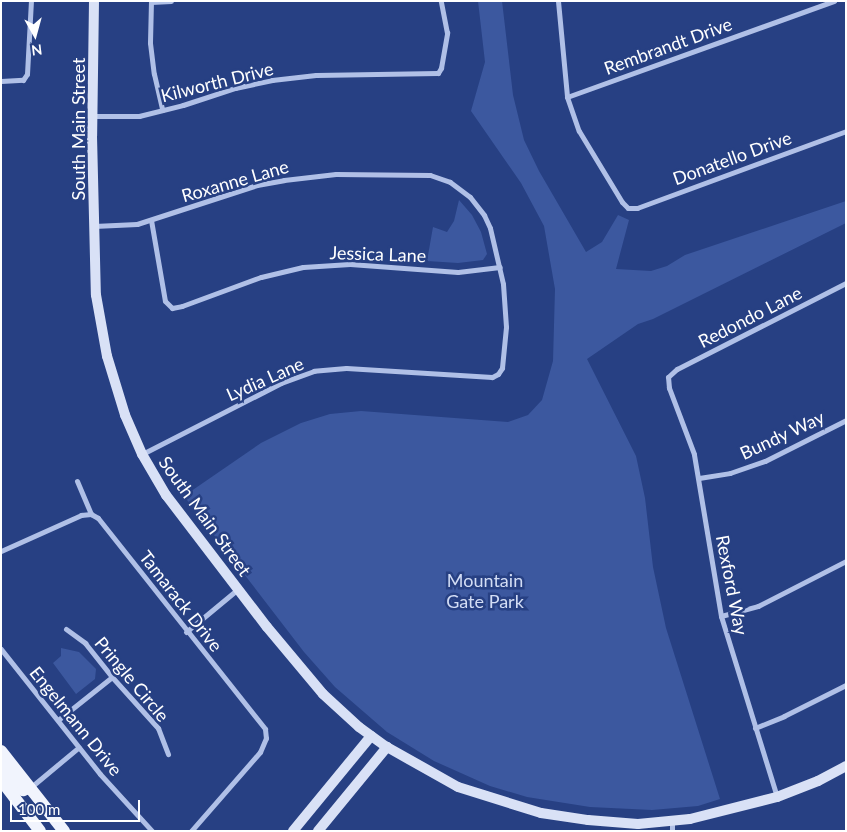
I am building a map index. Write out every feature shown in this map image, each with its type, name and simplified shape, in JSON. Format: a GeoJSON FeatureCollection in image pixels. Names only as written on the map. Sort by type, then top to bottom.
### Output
{"type":"FeatureCollection","features":[{"type":"Feature","properties":{"kind":"main road","name":"South Main Street"},"geometry":{"type":"LineString","coordinates":[[94,1],[94,226],[96,295],[103,338],[113,379],[125,415],[142,454],[171,502],[323,694],[371,736],[458,787],[541,813],[588,820],[672,827],[777,797],[818,781],[846,766]]}},
{"type":"Feature","properties":{"kind":"main road"},"geometry":{"type":"LineString","coordinates":[[293,831],[371,736]]}},
{"type":"Feature","properties":{"kind":"main road"},"geometry":{"type":"LineString","coordinates":[[318,831],[387,747]]}},
{"type":"Feature","properties":{"kind":"main road"},"geometry":{"type":"LineString","coordinates":[[1,751],[64,831]]}},
{"type":"Feature","properties":{"kind":"main road"},"geometry":{"type":"LineString","coordinates":[[1,766],[16,785],[23,790],[30,788]]}},
{"type":"Feature","properties":{"kind":"main road"},"geometry":{"type":"LineString","coordinates":[[1,780],[40,831]]}},
{"type":"Feature","properties":{"kind":"main road"},"geometry":{"type":"LineString","coordinates":[[303,831],[305,817]]}},
{"type":"Feature","properties":{"kind":"street"},"geometry":{"type":"LineString","coordinates":[[1,81],[23,80],[27,74],[31,1]]}},
{"type":"Feature","properties":{"kind":"street"},"geometry":{"type":"LineString","coordinates":[[162,110],[150,44],[151,2],[170,1]]}},
{"type":"Feature","properties":{"kind":"street","name":"Kilworth Drive"},"geometry":{"type":"LineString","coordinates":[[94,116],[139,116],[235,88],[272,80],[316,75],[438,73],[441,68],[447,33],[441,1]]}},
{"type":"Feature","properties":{"kind":"street"},"geometry":{"type":"LineString","coordinates":[[558,1],[567,97]]}},
{"type":"Feature","properties":{"kind":"street","name":"Rembrandt Drive"},"geometry":{"type":"LineString","coordinates":[[567,97],[834,1]]}},
{"type":"Feature","properties":{"kind":"street","name":"Donatello Drive"},"geometry":{"type":"LineString","coordinates":[[567,97],[579,131],[622,202],[628,208],[637,208],[846,131]]}},
{"type":"Feature","properties":{"kind":"street","name":"Roxanne Lane"},"geometry":{"type":"LineString","coordinates":[[94,226],[127,226],[257,185],[315,175],[430,176],[450,182],[470,197],[484,215],[490,228],[500,267],[506,303],[506,326],[502,368],[498,374]]}},
{"type":"Feature","properties":{"kind":"street","name":"Jessica Lane"},"geometry":{"type":"LineString","coordinates":[[151,220],[165,301],[172,308],[261,277],[303,267],[350,264],[458,272],[500,267]]}},
{"type":"Feature","properties":{"kind":"street","name":"Redondo Lane"},"geometry":{"type":"LineString","coordinates":[[668,377],[677,369],[846,283]]}},
{"type":"Feature","properties":{"kind":"street","name":"Lydia Lane"},"geometry":{"type":"LineString","coordinates":[[142,454],[281,383],[314,371],[346,368],[492,377],[498,374]]}},
{"type":"Feature","properties":{"kind":"street","name":"Rexford Way"},"geometry":{"type":"LineString","coordinates":[[668,377],[669,388],[685,425],[699,478],[722,616],[777,797]]}},
{"type":"Feature","properties":{"kind":"street","name":"Bundy Way"},"geometry":{"type":"LineString","coordinates":[[699,478],[730,473],[765,462],[846,420]]}},
{"type":"Feature","properties":{"kind":"street","name":"Tamarack Drive"},"geometry":{"type":"LineString","coordinates":[[77,481],[91,514],[98,518],[186,632],[265,729],[266,738],[260,752],[191,831]]}},
{"type":"Feature","properties":{"kind":"street"},"geometry":{"type":"LineString","coordinates":[[1,551],[81,515],[91,514]]}},
{"type":"Feature","properties":{"kind":"street"},"geometry":{"type":"LineString","coordinates":[[722,616],[758,606],[846,561]]}},
{"type":"Feature","properties":{"kind":"street"},"geometry":{"type":"LineString","coordinates":[[186,632],[238,589]]}},
{"type":"Feature","properties":{"kind":"street","name":"Pringle Circle"},"geometry":{"type":"LineString","coordinates":[[66,629],[85,643],[112,677],[158,728],[168,754]]}},
{"type":"Feature","properties":{"kind":"street","name":"Engelmann Drive"},"geometry":{"type":"LineString","coordinates":[[1,649],[79,747],[152,831]]}},
{"type":"Feature","properties":{"kind":"street"},"geometry":{"type":"LineString","coordinates":[[58,720],[112,677]]}},
{"type":"Feature","properties":{"kind":"street"},"geometry":{"type":"LineString","coordinates":[[755,728],[784,716],[846,685]]}},
{"type":"Feature","properties":{"kind":"street"},"geometry":{"type":"LineString","coordinates":[[30,788],[79,747]]}},
{"type":"Feature","properties":{"kind":"green space","name":"Mountain Gate Park"},"geometry":{"type":"Polygon","coordinates":[[[478,1],[502,1],[513,95],[524,140],[539,171],[586,252],[602,242],[618,215],[629,220],[616,269],[651,271],[667,266],[685,255],[846,201],[846,223],[653,319],[638,324],[587,359],[636,456],[645,498],[653,567],[666,628],[720,799],[698,806],[652,810],[590,807],[527,797],[490,786],[434,761],[387,732],[335,687],[304,652],[184,496],[261,443],[301,423],[330,414],[361,411],[508,422],[528,415],[542,400],[553,361],[555,289],[544,226],[521,183],[471,111],[485,62],[478,1]]]}},
{"type":"Feature","properties":{"kind":"green space"},"geometry":{"type":"Polygon","coordinates":[[[459,200],[472,215],[481,232],[487,254],[483,260],[458,263],[427,261],[433,227],[447,232],[454,221],[459,200]]]}},
{"type":"Feature","properties":{"kind":"green space"},"geometry":{"type":"Polygon","coordinates":[[[61,648],[79,652],[96,669],[95,679],[76,694],[53,663],[61,656],[61,648]]]}}]}
